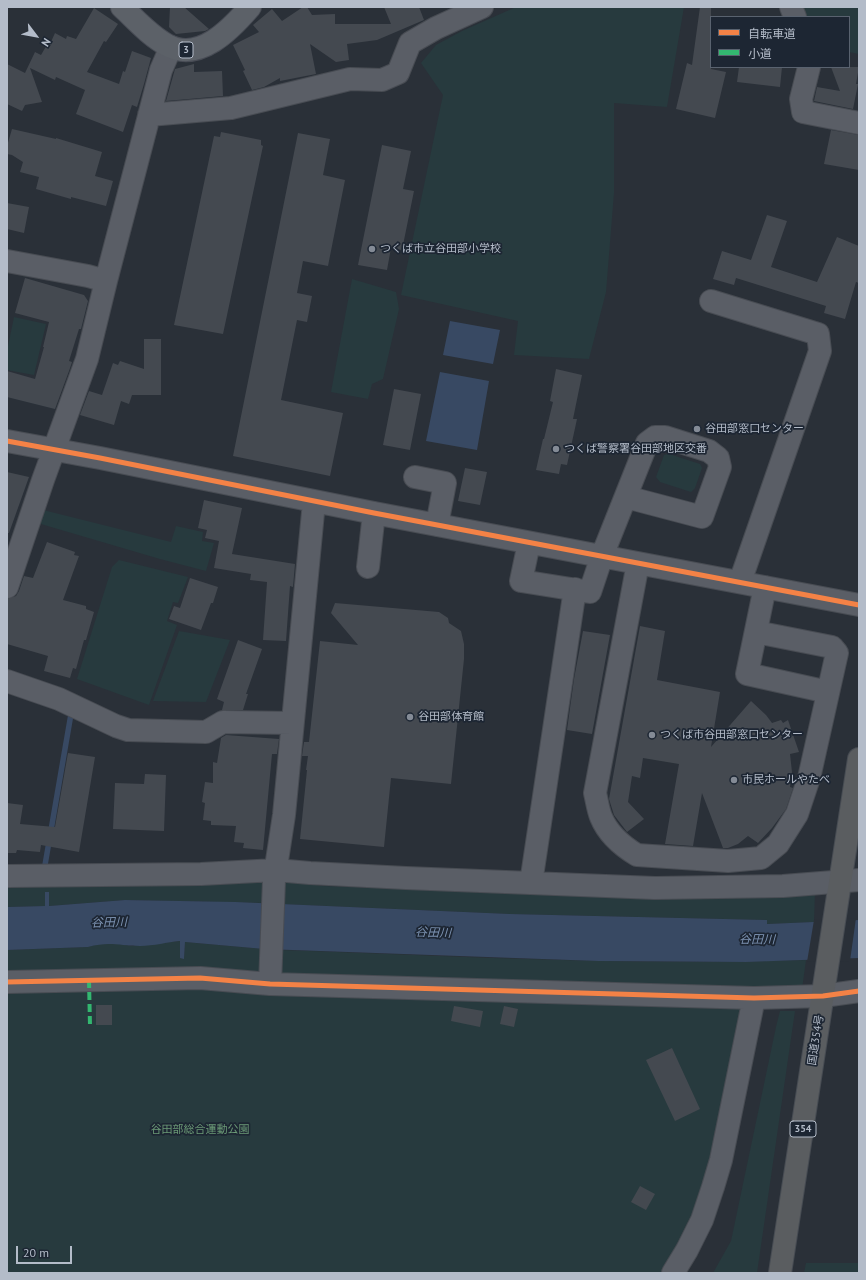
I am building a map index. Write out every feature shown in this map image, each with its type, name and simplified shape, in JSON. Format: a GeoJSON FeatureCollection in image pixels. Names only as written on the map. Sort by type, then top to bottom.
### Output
{"type":"FeatureCollection","features":[{"type":"Feature","properties":{"kind":"highway","name":"国道354号"},"geometry":{"type":"LineString","coordinates":[[780,1273],[824,991],[845,885],[859,759]]}},
{"type":"Feature","properties":{"kind":"main road","name":"3"},"geometry":{"type":"LineString","coordinates":[[122,7],[153,36],[171,48],[182,50],[204,46],[219,38],[236,23],[250,7]]}},
{"type":"Feature","properties":{"kind":"street"},"geometry":{"type":"LineString","coordinates":[[149,115],[231,108],[350,78],[382,80],[398,73],[410,43],[436,28],[482,7]]}},
{"type":"Feature","properties":{"kind":"street"},"geometry":{"type":"LineString","coordinates":[[7,586],[87,359],[161,70],[171,48]]}},
{"type":"Feature","properties":{"kind":"street"},"geometry":{"type":"LineString","coordinates":[[809,68],[802,99],[803,112],[859,122]]}},
{"type":"Feature","properties":{"kind":"street"},"geometry":{"type":"LineString","coordinates":[[7,260],[106,281]]}},
{"type":"Feature","properties":{"kind":"street"},"geometry":{"type":"LineString","coordinates":[[711,301],[818,334],[820,351],[740,582]]}},
{"type":"Feature","properties":{"kind":"street"},"geometry":{"type":"LineString","coordinates":[[529,542],[521,581],[590,592],[602,556],[626,497],[648,443],[655,437],[665,437],[709,451],[718,458],[720,467],[702,517],[626,497]]}},
{"type":"Feature","properties":{"kind":"street"},"geometry":{"type":"LineString","coordinates":[[7,441],[314,502],[859,605]]}},
{"type":"Feature","properties":{"kind":"street"},"geometry":{"type":"LineString","coordinates":[[415,477],[445,483],[437,525]]}},
{"type":"Feature","properties":{"kind":"street"},"geometry":{"type":"LineString","coordinates":[[270,980],[275,875],[284,816],[314,502]]}},
{"type":"Feature","properties":{"kind":"street"},"geometry":{"type":"LineString","coordinates":[[368,567],[374,513]]}},
{"type":"Feature","properties":{"kind":"street"},"geometry":{"type":"LineString","coordinates":[[638,563],[595,793],[601,817],[612,835],[625,847],[637,855],[728,861],[761,858],[778,844],[797,814],[809,778],[837,653],[832,647],[756,632]]}},
{"type":"Feature","properties":{"kind":"street"},"geometry":{"type":"LineString","coordinates":[[765,587],[748,674],[828,692]]}},
{"type":"Feature","properties":{"kind":"street"},"geometry":{"type":"LineString","coordinates":[[531,883],[575,589]]}},
{"type":"Feature","properties":{"kind":"street"},"geometry":{"type":"LineString","coordinates":[[7,681],[59,699],[128,730],[206,732],[223,722],[292,723]]}},
{"type":"Feature","properties":{"kind":"street"},"geometry":{"type":"LineString","coordinates":[[7,876],[201,874],[275,875],[310,873],[655,888],[845,885]]}},
{"type":"Feature","properties":{"kind":"street"},"geometry":{"type":"LineString","coordinates":[[7,982],[200,978],[754,998],[824,991],[859,992]]}},
{"type":"Feature","properties":{"kind":"street"},"geometry":{"type":"LineString","coordinates":[[673,1273],[687,1250],[702,1220],[721,1160],[754,998]]}},
{"type":"Feature","properties":{"kind":"green space"},"geometry":{"type":"Polygon","coordinates":[[[516,7],[684,7],[667,107],[614,103],[614,193],[606,292],[589,359],[514,355],[518,321],[401,295],[443,95],[421,63],[436,45],[462,31],[516,7]]]}},
{"type":"Feature","properties":{"kind":"green space"},"geometry":{"type":"Polygon","coordinates":[[[800,7],[859,7],[859,54],[850,52],[850,16],[804,16],[800,7]]]}},
{"type":"Feature","properties":{"kind":"green space"},"geometry":{"type":"Polygon","coordinates":[[[352,279],[396,292],[399,309],[383,379],[372,384],[368,399],[331,392],[352,279]]]}},
{"type":"Feature","properties":{"kind":"green space"},"geometry":{"type":"Polygon","coordinates":[[[14,317],[46,324],[34,375],[7,370],[7,351],[14,317]]]}},
{"type":"Feature","properties":{"kind":"green space"},"geometry":{"type":"Polygon","coordinates":[[[669,454],[700,464],[702,468],[695,488],[691,492],[660,482],[656,477],[664,455],[669,454]]]}},
{"type":"Feature","properties":{"kind":"green space"},"geometry":{"type":"Polygon","coordinates":[[[39,509],[171,542],[176,526],[203,532],[202,541],[214,543],[206,571],[34,522],[39,509]]]}},
{"type":"Feature","properties":{"kind":"green space"},"geometry":{"type":"Polygon","coordinates":[[[119,560],[188,577],[178,603],[173,602],[167,621],[177,625],[149,705],[77,679],[112,567],[119,560]]]}},
{"type":"Feature","properties":{"kind":"green space"},"geometry":{"type":"Polygon","coordinates":[[[179,631],[230,640],[206,702],[153,701],[179,631]]]}},
{"type":"Feature","properties":{"kind":"green space"},"geometry":{"type":"Polygon","coordinates":[[[266,879],[266,903],[125,900],[49,906],[49,892],[45,892],[45,906],[7,907],[7,884],[130,883],[204,885],[266,879]]]}},
{"type":"Feature","properties":{"kind":"green space"},"geometry":{"type":"Polygon","coordinates":[[[282,880],[322,886],[600,895],[815,892],[814,922],[767,924],[767,920],[510,914],[281,904],[282,880]]]}},
{"type":"Feature","properties":{"kind":"green space"},"geometry":{"type":"Polygon","coordinates":[[[181,941],[180,958],[184,958],[185,942],[264,949],[263,975],[211,967],[7,972],[7,950],[88,947],[100,943],[113,943],[131,946],[181,941]]]}},
{"type":"Feature","properties":{"kind":"green space"},"geometry":{"type":"Polygon","coordinates":[[[279,950],[608,961],[740,962],[806,960],[802,989],[279,975],[279,950]]]}},
{"type":"Feature","properties":{"kind":"green space","name":"谷田部総合運動公園"},"geometry":{"type":"Polygon","coordinates":[[[203,987],[742,1007],[715,1150],[690,1226],[664,1273],[7,1273],[7,993],[203,987]]]}},
{"type":"Feature","properties":{"kind":"green space"},"geometry":{"type":"Polygon","coordinates":[[[780,1011],[795,1011],[757,1273],[713,1273],[731,1241],[780,1011]]]}},
{"type":"Feature","properties":{"kind":"green space"},"geometry":{"type":"Polygon","coordinates":[[[806,1263],[859,1263],[859,1273],[804,1273],[806,1263]]]}},
{"type":"Feature","properties":{"kind":"water"},"geometry":{"type":"Polygon","coordinates":[[[450,321],[500,330],[493,364],[443,355],[450,321]]]}},
{"type":"Feature","properties":{"kind":"water"},"geometry":{"type":"Polygon","coordinates":[[[440,372],[489,381],[477,450],[426,441],[440,372]]]}},
{"type":"Feature","properties":{"kind":"water","name":"谷田川"},"geometry":{"type":"Polygon","coordinates":[[[45,892],[49,892],[49,906],[125,900],[236,902],[510,914],[767,920],[767,924],[859,920],[859,958],[746,962],[598,961],[264,949],[185,942],[184,959],[180,958],[180,941],[145,946],[109,944],[88,947],[7,950],[7,907],[45,906],[45,892]]]}},
{"type":"Feature","properties":{"kind":"pier"},"geometry":{"type":"Polygon","coordinates":[[[856,918],[850,961],[807,962],[814,920],[856,918]]]}},
{"type":"Feature","properties":{"kind":"building"},"geometry":{"type":"Polygon","coordinates":[[[170,7],[184,7],[209,29],[205,31],[176,34],[169,27],[170,7]]]}},
{"type":"Feature","properties":{"kind":"building"},"geometry":{"type":"Polygon","coordinates":[[[303,7],[307,7],[312,15],[335,14],[335,24],[391,24],[384,7],[419,7],[424,20],[377,40],[347,44],[349,60],[336,62],[310,44],[316,74],[280,81],[280,78],[264,87],[252,90],[243,71],[245,70],[233,45],[259,32],[253,25],[272,9],[282,21],[303,7]]]}},
{"type":"Feature","properties":{"kind":"building"},"geometry":{"type":"Polygon","coordinates":[[[700,7],[711,7],[710,68],[726,72],[715,118],[676,109],[687,63],[692,65],[700,7]]]}},
{"type":"Feature","properties":{"kind":"building"},"geometry":{"type":"Polygon","coordinates":[[[94,8],[118,24],[106,42],[104,41],[87,72],[119,84],[132,51],[151,58],[137,107],[132,105],[123,132],[76,114],[85,90],[56,77],[55,80],[30,68],[42,102],[25,105],[22,111],[7,104],[7,64],[25,73],[35,52],[41,55],[48,43],[50,44],[55,33],[66,39],[67,36],[76,39],[94,8]]]}},
{"type":"Feature","properties":{"kind":"building"},"geometry":{"type":"Polygon","coordinates":[[[194,64],[194,72],[222,71],[223,96],[166,101],[175,69],[194,64]]]}},
{"type":"Feature","properties":{"kind":"building"},"geometry":{"type":"Polygon","coordinates":[[[859,67],[856,84],[858,84],[853,109],[814,101],[817,87],[840,91],[831,68],[859,67]]]}},
{"type":"Feature","properties":{"kind":"building"},"geometry":{"type":"Polygon","coordinates":[[[739,68],[782,68],[780,87],[737,82],[739,68]]]}},
{"type":"Feature","properties":{"kind":"building"},"geometry":{"type":"Polygon","coordinates":[[[12,129],[56,138],[102,152],[95,176],[113,181],[106,206],[71,197],[71,199],[36,189],[39,177],[20,172],[23,162],[12,155],[7,154],[7,146],[12,129]]]}},
{"type":"Feature","properties":{"kind":"building"},"geometry":{"type":"Polygon","coordinates":[[[831,130],[859,135],[859,170],[824,164],[831,130]]]}},
{"type":"Feature","properties":{"kind":"building"},"geometry":{"type":"Polygon","coordinates":[[[221,132],[261,140],[261,145],[263,146],[223,334],[174,325],[214,136],[220,137],[221,132]]]}},
{"type":"Feature","properties":{"kind":"building"},"geometry":{"type":"Polygon","coordinates":[[[298,133],[330,139],[323,175],[345,180],[328,266],[303,261],[297,293],[312,296],[307,322],[297,320],[281,400],[343,413],[330,476],[233,456],[298,133]]]}},
{"type":"Feature","properties":{"kind":"building"},"geometry":{"type":"Polygon","coordinates":[[[382,145],[411,151],[403,189],[414,191],[402,250],[391,248],[387,270],[358,265],[382,145]]]}},
{"type":"Feature","properties":{"kind":"building"},"geometry":{"type":"Polygon","coordinates":[[[7,203],[29,207],[24,233],[7,229],[7,203]]]}},
{"type":"Feature","properties":{"kind":"building"},"geometry":{"type":"Polygon","coordinates":[[[767,215],[787,221],[771,267],[817,282],[837,237],[859,246],[859,283],[856,282],[845,319],[824,313],[826,306],[736,278],[734,285],[713,279],[722,251],[751,260],[767,215]]]}},
{"type":"Feature","properties":{"kind":"building"},"geometry":{"type":"Polygon","coordinates":[[[25,278],[84,295],[88,301],[81,329],[79,329],[69,361],[72,362],[55,409],[7,397],[7,371],[35,379],[49,322],[15,313],[25,278]]]}},
{"type":"Feature","properties":{"kind":"building"},"geometry":{"type":"Polygon","coordinates":[[[144,339],[161,339],[161,395],[132,395],[129,404],[121,401],[114,425],[80,415],[89,391],[102,395],[113,363],[118,365],[120,361],[144,369],[144,339]]]}},
{"type":"Feature","properties":{"kind":"building"},"geometry":{"type":"Polygon","coordinates":[[[556,369],[582,375],[573,419],[577,419],[567,465],[561,464],[559,474],[536,470],[553,402],[550,401],[556,369]]]}},
{"type":"Feature","properties":{"kind":"building"},"geometry":{"type":"Polygon","coordinates":[[[394,389],[421,394],[410,450],[383,445],[394,389]]]}},
{"type":"Feature","properties":{"kind":"building"},"geometry":{"type":"Polygon","coordinates":[[[465,468],[487,472],[480,505],[458,501],[465,468]]]}},
{"type":"Feature","properties":{"kind":"building"},"geometry":{"type":"Polygon","coordinates":[[[7,472],[29,477],[9,533],[7,533],[7,472]]]}},
{"type":"Feature","properties":{"kind":"building"},"geometry":{"type":"Polygon","coordinates":[[[204,500],[242,508],[232,554],[295,564],[293,587],[290,586],[286,641],[263,640],[267,582],[250,580],[251,574],[214,568],[219,541],[205,538],[207,530],[198,528],[204,500]]]}},
{"type":"Feature","properties":{"kind":"building"},"geometry":{"type":"Polygon","coordinates":[[[47,542],[75,552],[74,555],[79,556],[63,600],[86,606],[86,609],[94,612],[76,669],[73,668],[70,678],[44,671],[48,656],[7,644],[7,599],[16,596],[24,576],[33,578],[47,542]]]}},
{"type":"Feature","properties":{"kind":"building"},"geometry":{"type":"Polygon","coordinates":[[[190,578],[218,587],[213,603],[211,603],[201,630],[169,619],[174,606],[180,608],[190,578]]]}},
{"type":"Feature","properties":{"kind":"building"},"geometry":{"type":"Polygon","coordinates":[[[335,603],[439,612],[448,618],[449,623],[461,631],[464,644],[464,659],[451,784],[391,778],[384,847],[300,839],[308,756],[302,756],[304,742],[309,742],[320,641],[358,645],[331,613],[335,603]]]}},
{"type":"Feature","properties":{"kind":"building"},"geometry":{"type":"Polygon","coordinates":[[[640,626],[665,631],[657,680],[720,692],[711,747],[751,701],[772,723],[781,720],[783,723],[788,720],[799,752],[790,754],[792,772],[790,787],[793,788],[786,809],[772,828],[758,843],[748,836],[738,844],[728,848],[723,848],[702,793],[693,846],[665,844],[679,764],[643,758],[640,778],[632,776],[628,802],[644,819],[627,832],[614,815],[609,799],[640,626]]]}},
{"type":"Feature","properties":{"kind":"building"},"geometry":{"type":"Polygon","coordinates":[[[583,631],[610,635],[592,734],[567,730],[574,679],[583,631]]]}},
{"type":"Feature","properties":{"kind":"building"},"geometry":{"type":"Polygon","coordinates":[[[238,640],[262,649],[246,694],[248,694],[243,710],[222,710],[224,702],[217,699],[238,640]]]}},
{"type":"Feature","properties":{"kind":"building"},"geometry":{"type":"Polygon","coordinates":[[[226,735],[279,739],[277,754],[272,754],[263,850],[243,848],[244,843],[234,842],[236,826],[211,825],[211,821],[203,820],[205,803],[202,802],[205,782],[213,783],[213,762],[217,763],[221,738],[226,735]]]}},
{"type":"Feature","properties":{"kind":"building"},"geometry":{"type":"Polygon","coordinates":[[[68,753],[95,757],[79,852],[41,845],[40,852],[17,850],[16,853],[7,853],[7,803],[23,805],[20,824],[55,827],[68,753]]]}},
{"type":"Feature","properties":{"kind":"building"},"geometry":{"type":"Polygon","coordinates":[[[145,774],[166,775],[164,831],[113,829],[115,783],[144,784],[145,774]]]}},
{"type":"Feature","properties":{"kind":"building"},"geometry":{"type":"Polygon","coordinates":[[[96,1005],[112,1005],[112,1025],[96,1025],[96,1005]]]}},
{"type":"Feature","properties":{"kind":"building"},"geometry":{"type":"Polygon","coordinates":[[[454,1006],[483,1011],[480,1027],[451,1021],[454,1006]]]}},
{"type":"Feature","properties":{"kind":"building"},"geometry":{"type":"Polygon","coordinates":[[[504,1006],[518,1009],[514,1027],[500,1024],[504,1006]]]}},
{"type":"Feature","properties":{"kind":"building"},"geometry":{"type":"Polygon","coordinates":[[[672,1048],[700,1109],[675,1121],[646,1060],[672,1048]]]}},
{"type":"Feature","properties":{"kind":"building"},"geometry":{"type":"Polygon","coordinates":[[[640,1186],[655,1194],[646,1210],[631,1202],[640,1186]]]}},
{"type":"Feature","properties":{"kind":"waterway"},"geometry":{"type":"LineString","coordinates":[[45,865],[71,714]]}},
{"type":"Feature","properties":{"kind":"marked path"},"geometry":{"type":"LineString","coordinates":[[89,980],[90,1026]]}},
{"type":"Feature","properties":{"kind":"cycle path"},"geometry":{"type":"LineString","coordinates":[[7,441],[100,458],[374,513],[859,605]]}},
{"type":"Feature","properties":{"kind":"cycle path"},"geometry":{"type":"LineString","coordinates":[[7,982],[200,978],[270,984],[754,998],[823,996],[859,991]]}},
{"type":"Feature","properties":{"kind":"place","name":"つくば市立谷田部小学校"},"geometry":{"type":"Point","coordinates":[372,249]}},
{"type":"Feature","properties":{"kind":"place","name":"谷田部窓口センター"},"geometry":{"type":"Point","coordinates":[697,429]}},
{"type":"Feature","properties":{"kind":"place","name":"つくば警察署谷田部地区交番"},"geometry":{"type":"Point","coordinates":[556,449]}},
{"type":"Feature","properties":{"kind":"place","name":"谷田部体育館"},"geometry":{"type":"Point","coordinates":[410,717]}},
{"type":"Feature","properties":{"kind":"place","name":"つくば市谷田部窓口センター"},"geometry":{"type":"Point","coordinates":[652,735]}},
{"type":"Feature","properties":{"kind":"place","name":"市民ホールやたべ"},"geometry":{"type":"Point","coordinates":[734,780]}}]}
